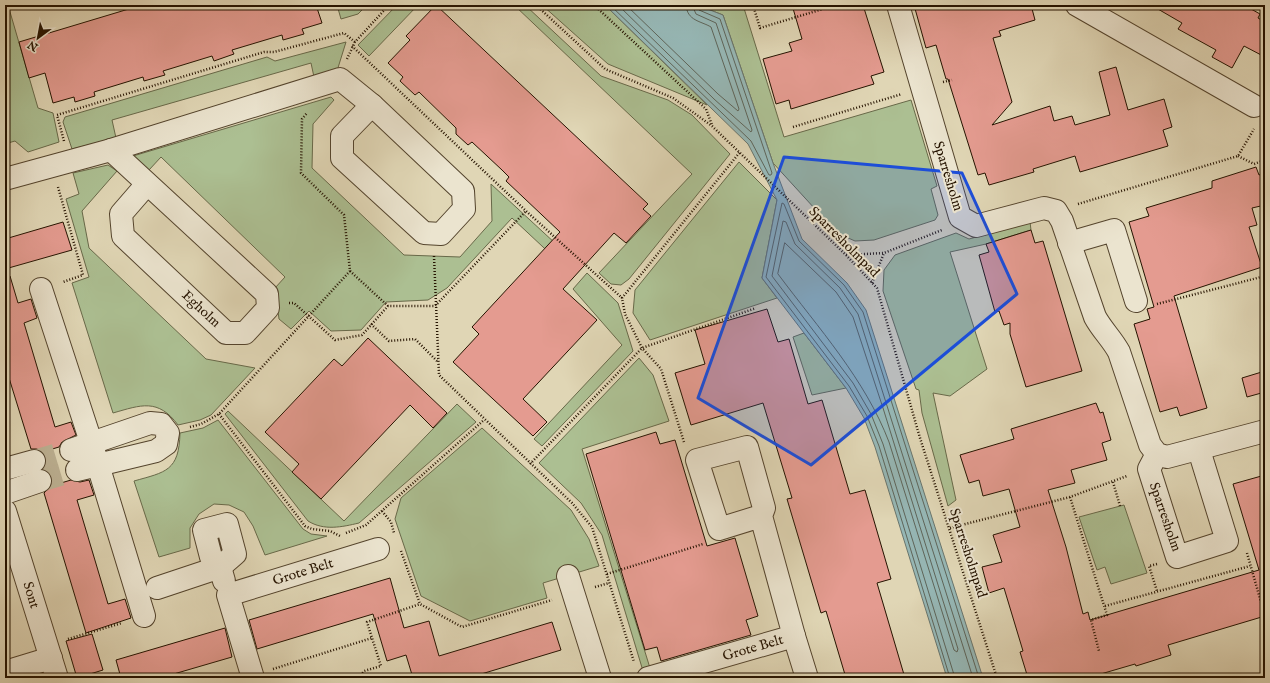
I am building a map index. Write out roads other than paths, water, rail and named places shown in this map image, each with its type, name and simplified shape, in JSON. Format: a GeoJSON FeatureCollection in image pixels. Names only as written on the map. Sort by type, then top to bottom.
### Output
{"type":"FeatureCollection","features":[{"type":"Feature","properties":{"kind":"street","name":"Sparresholm"},"geometry":{"type":"LineString","coordinates":[[898,5],[921,88],[960,217],[976,226],[1044,208],[1056,211],[1062,220],[1095,317],[1103,331],[1112,340],[1119,352],[1150,445],[1177,558],[1227,541],[1199,450]]}},
{"type":"Feature","properties":{"kind":"street"},"geometry":{"type":"LineString","coordinates":[[1077,5],[1255,115]]}},
{"type":"Feature","properties":{"kind":"street"},"geometry":{"type":"LineString","coordinates":[[5,179],[111,150],[340,79],[372,105],[464,192],[464,209],[441,234],[424,233],[342,158],[342,136],[372,105]]}},
{"type":"Feature","properties":{"kind":"street"},"geometry":{"type":"LineString","coordinates":[[111,150],[147,184]]}},
{"type":"Feature","properties":{"kind":"street","name":"Egholm"},"geometry":{"type":"LineString","coordinates":[[147,184],[267,294],[268,308],[245,333],[226,333],[123,236],[121,214],[147,184]]}},
{"type":"Feature","properties":{"kind":"street"},"geometry":{"type":"LineString","coordinates":[[1069,243],[1114,230],[1136,301]]}},
{"type":"Feature","properties":{"kind":"street"},"geometry":{"type":"LineString","coordinates":[[42,289],[91,442],[144,616]]}},
{"type":"Feature","properties":{"kind":"street"},"geometry":{"type":"LineString","coordinates":[[150,423],[161,424],[168,433],[166,444],[156,451],[98,465],[74,460],[91,442],[150,423]]}},
{"type":"Feature","properties":{"kind":"street"},"geometry":{"type":"LineString","coordinates":[[1153,462],[1265,431]]}},
{"type":"Feature","properties":{"kind":"street","name":"Grote Belt"},"geometry":{"type":"LineString","coordinates":[[761,516],[719,529],[697,460],[747,447],[764,508],[761,516],[807,678]]}},
{"type":"Feature","properties":{"kind":"street"},"geometry":{"type":"LineString","coordinates":[[5,469],[34,461]]}},
{"type":"Feature","properties":{"kind":"street"},"geometry":{"type":"LineString","coordinates":[[5,493],[40,482]]}},
{"type":"Feature","properties":{"kind":"street","name":"Sont"},"geometry":{"type":"LineString","coordinates":[[5,511],[52,661]]}},
{"type":"Feature","properties":{"kind":"street","name":"Grote Belt"},"geometry":{"type":"LineString","coordinates":[[228,595],[378,549]]}},
{"type":"Feature","properties":{"kind":"street"},"geometry":{"type":"LineString","coordinates":[[157,588],[220,567],[252,677]]}},
{"type":"Feature","properties":{"kind":"street"},"geometry":{"type":"LineString","coordinates":[[571,585],[600,678]]}},
{"type":"Feature","properties":{"kind":"street","name":"Grote Belt"},"geometry":{"type":"LineString","coordinates":[[653,673],[794,636]]}},
{"type":"Feature","properties":{"kind":"street"},"geometry":{"type":"LineString","coordinates":[[5,672],[52,661]]}},
{"type":"Feature","properties":{"kind":"water"},"geometry":{"type":"Polygon","coordinates":[[[605,5],[697,5],[723,15],[773,163],[802,239],[847,283],[866,310],[983,678],[947,678],[875,447],[864,418],[846,388],[762,278],[777,200],[748,144],[605,5]]]}},
{"type":"Feature","properties":{"kind":"tunnel"},"geometry":{"type":"LineString","coordinates":[[34,461],[71,450]]}},
{"type":"Feature","properties":{"kind":"tunnel"},"geometry":{"type":"LineString","coordinates":[[40,481],[77,470]]}}]}
